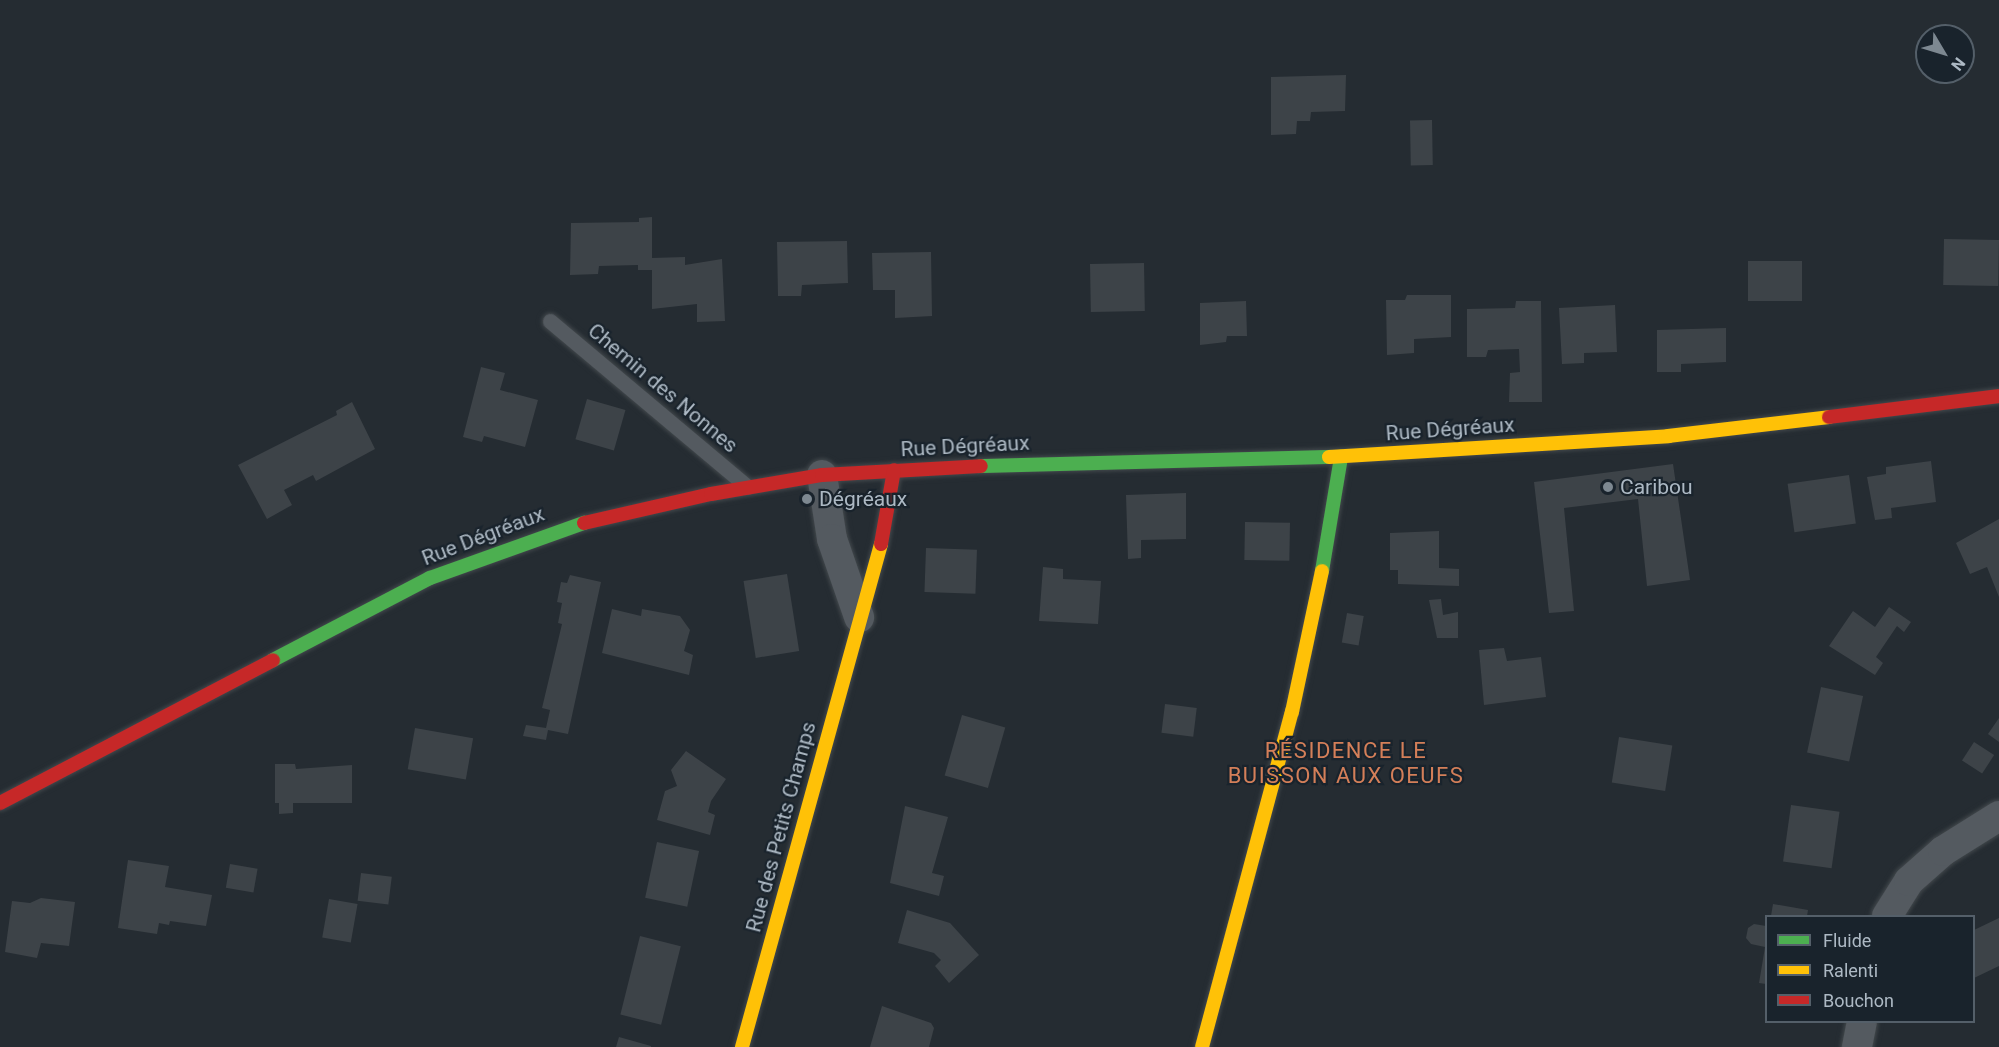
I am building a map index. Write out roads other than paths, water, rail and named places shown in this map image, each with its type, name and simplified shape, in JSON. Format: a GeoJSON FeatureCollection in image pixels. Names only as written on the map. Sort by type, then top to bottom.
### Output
{"type":"FeatureCollection","features":[{"type":"Feature","properties":{"kind":"main road","name":"Rue Dégréaux"},"geometry":{"type":"LineString","coordinates":[[0,803],[430,578],[564,528],[749,487],[822,475],[894,470],[1082,461],[1341,457],[1668,436],[1999,396]]}},
{"type":"Feature","properties":{"kind":"main road"},"geometry":{"type":"LineString","coordinates":[[1202,1047],[1292,712],[1326,556],[1341,457]]}},
{"type":"Feature","properties":{"kind":"main road","name":"Rue des Petits Champs"},"geometry":{"type":"LineString","coordinates":[[742,1047],[859,617],[877,570],[894,470]]}},
{"type":"Feature","properties":{"kind":"street"},"geometry":{"type":"LineString","coordinates":[[822,475],[832,539],[859,617]]}},
{"type":"Feature","properties":{"kind":"street"},"geometry":{"type":"LineString","coordinates":[[1888,915],[1909,882],[1943,851],[1999,816]]}},
{"type":"Feature","properties":{"kind":"street"},"geometry":{"type":"LineString","coordinates":[[1857,1047],[1862,1023]]}},
{"type":"Feature","properties":{"kind":"lane","name":"Chemin des Nonnes"},"geometry":{"type":"LineString","coordinates":[[550,321],[749,487]]}},
{"type":"Feature","properties":{"kind":"place","name":"Caribou"},"geometry":{"type":"Point","coordinates":[1608,487]}},
{"type":"Feature","properties":{"kind":"place","name":"Dégréaux"},"geometry":{"type":"Point","coordinates":[807,499]}},
{"type":"Feature","properties":{"kind":"district","name":"RÉSIDENCE LE BUISSON AUX OEUFS"},"geometry":{"type":"Point","coordinates":[1346,762]}}]}
